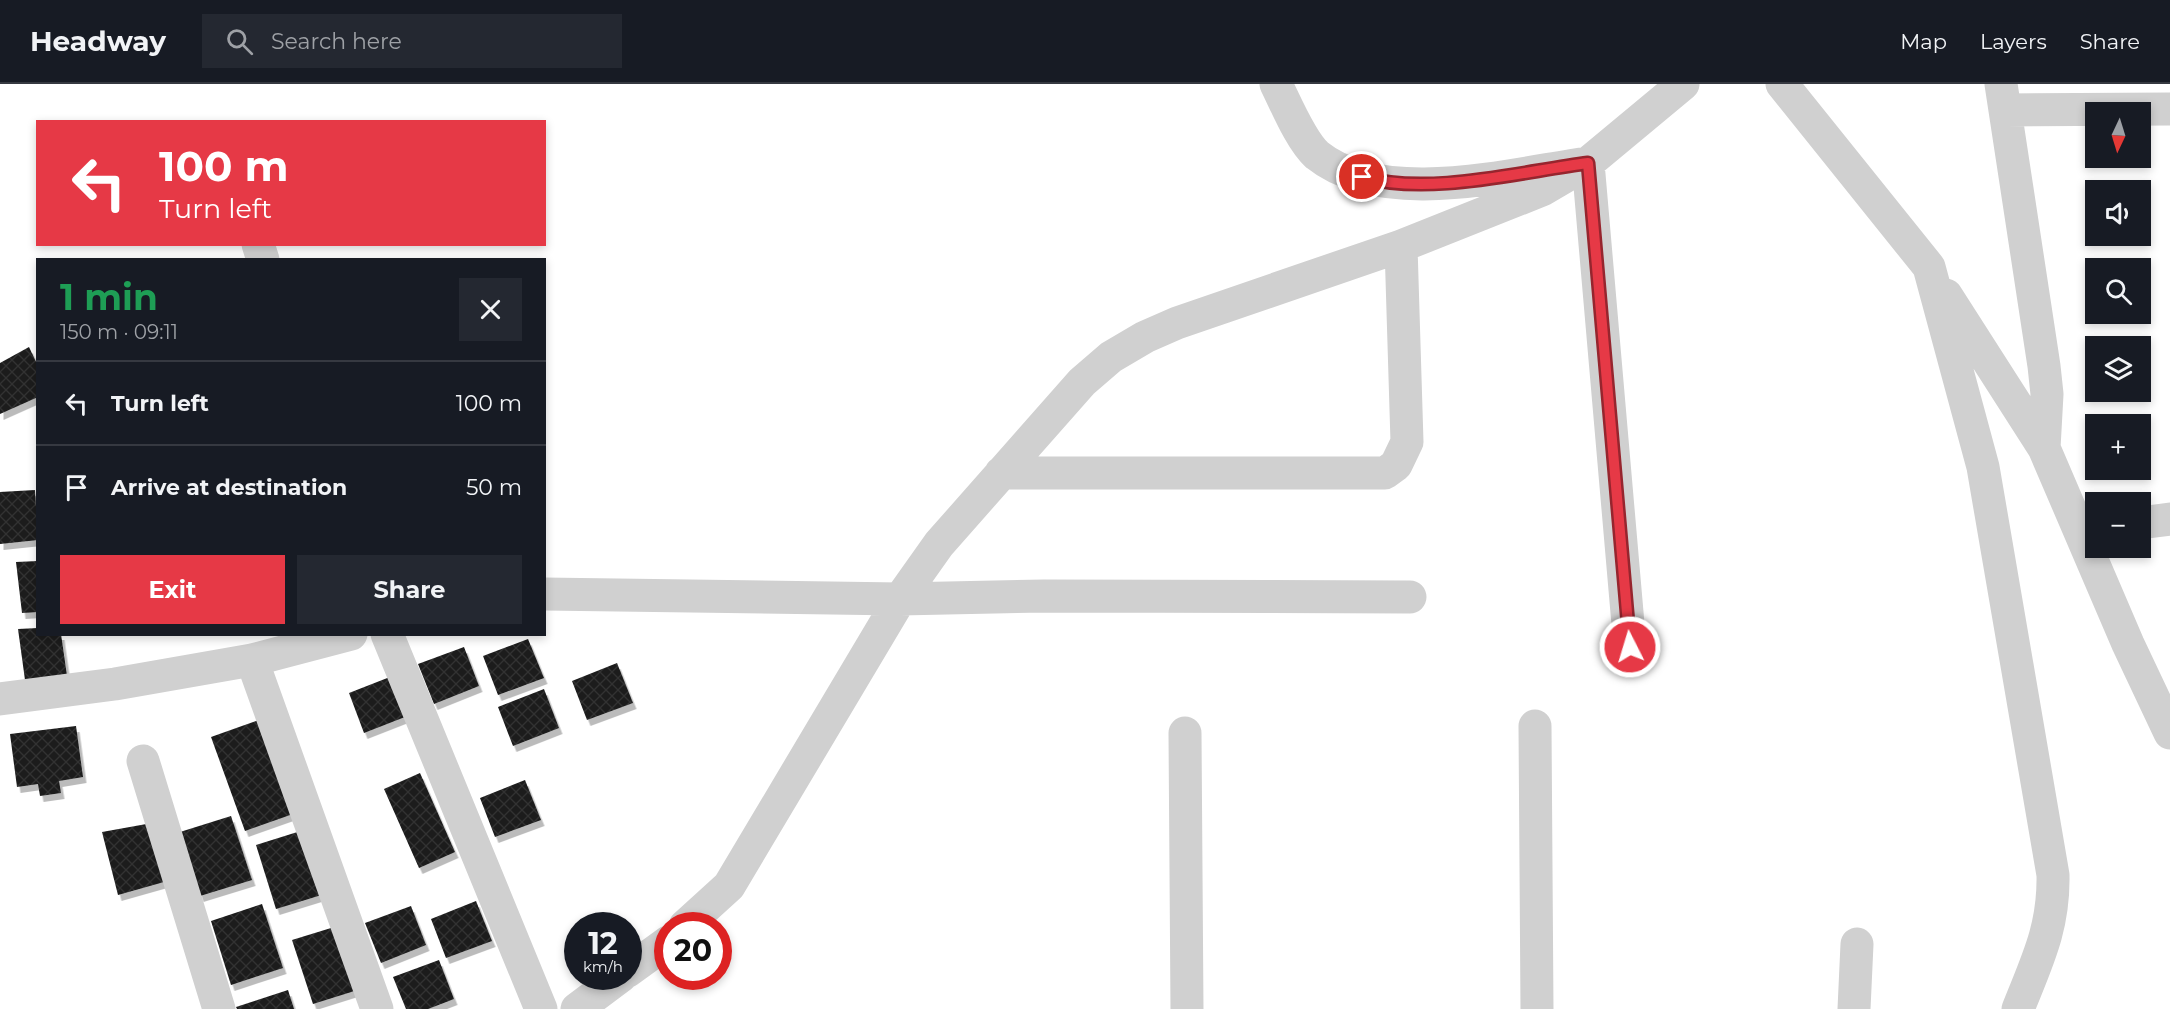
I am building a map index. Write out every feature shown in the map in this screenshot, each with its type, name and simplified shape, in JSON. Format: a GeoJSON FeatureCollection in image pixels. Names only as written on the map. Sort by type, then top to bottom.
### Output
{"type":"FeatureCollection","features":[{"type":"Feature","properties":{"kind":"street"},"geometry":{"type":"LineString","coordinates":[[1276,84],[1315,153],[1343,171],[1381,182],[1424,185],[1588,163]]}},
{"type":"Feature","properties":{"kind":"street"},"geometry":{"type":"LineString","coordinates":[[701,912],[729,886],[900,599],[939,544],[1082,382],[1111,357],[1145,337],[1177,323],[1401,246],[1542,190],[1588,163],[1683,84]]}},
{"type":"Feature","properties":{"kind":"street"},"geometry":{"type":"LineString","coordinates":[[1782,84],[1929,267],[2044,448],[2085,525]]}},
{"type":"Feature","properties":{"kind":"street"},"geometry":{"type":"LineString","coordinates":[[2044,448],[2047,394],[2044,366],[2003,97],[2170,109]]}},
{"type":"Feature","properties":{"kind":"street"},"geometry":{"type":"LineString","coordinates":[[1588,163],[1630,647]]}},
{"type":"Feature","properties":{"kind":"street"},"geometry":{"type":"LineString","coordinates":[[1001,474],[1385,472],[1396,465],[1407,441],[1401,246]]}},
{"type":"Feature","properties":{"kind":"street"},"geometry":{"type":"LineString","coordinates":[[1929,267],[1983,467],[2053,875],[2054,904],[2049,931],[2018,1009]]}},
{"type":"Feature","properties":{"kind":"street"},"geometry":{"type":"LineString","coordinates":[[2151,522],[2170,519]]}},
{"type":"Feature","properties":{"kind":"street"},"geometry":{"type":"LineString","coordinates":[[2099,558],[2170,733]]}},
{"type":"Feature","properties":{"kind":"street"},"geometry":{"type":"LineString","coordinates":[[546,594],[900,599],[1044,596],[1410,597]]}},
{"type":"Feature","properties":{"kind":"street"},"geometry":{"type":"LineString","coordinates":[[0,699],[115,684],[252,660],[343,636]]}},
{"type":"Feature","properties":{"kind":"street"},"geometry":{"type":"LineString","coordinates":[[388,636],[541,1009]]}},
{"type":"Feature","properties":{"kind":"street"},"geometry":{"type":"LineString","coordinates":[[252,660],[377,1009]]}},
{"type":"Feature","properties":{"kind":"street"},"geometry":{"type":"LineString","coordinates":[[1535,726],[1537,1009]]}},
{"type":"Feature","properties":{"kind":"street"},"geometry":{"type":"LineString","coordinates":[[1185,733],[1187,1009]]}},
{"type":"Feature","properties":{"kind":"street"},"geometry":{"type":"LineString","coordinates":[[143,761],[219,1009]]}},
{"type":"Feature","properties":{"kind":"street"},"geometry":{"type":"LineString","coordinates":[[1854,1009],[1857,944]]}},
{"type":"Feature","properties":{"kind":"street"},"geometry":{"type":"LineString","coordinates":[[577,1009],[602,990]]}},
{"type":"Feature","properties":{"kind":"building"},"geometry":{"type":"Polygon","coordinates":[[[29,347],[36,362],[36,398],[0,414],[0,363],[29,347]]]}},
{"type":"Feature","properties":{"kind":"building"},"geometry":{"type":"Polygon","coordinates":[[[35,490],[36,540],[0,544],[0,492],[35,490]]]}},
{"type":"Feature","properties":{"kind":"building"},"geometry":{"type":"Polygon","coordinates":[[[36,561],[36,612],[22,613],[16,562],[36,561]]]}},
{"type":"Feature","properties":{"kind":"building"},"geometry":{"type":"Polygon","coordinates":[[[36,628],[36,636],[61,636],[67,676],[25,680],[18,629],[36,628]]]}},
{"type":"Feature","properties":{"kind":"building"},"geometry":{"type":"Polygon","coordinates":[[[528,639],[544,678],[498,695],[483,656],[528,639]]]}},
{"type":"Feature","properties":{"kind":"building"},"geometry":{"type":"Polygon","coordinates":[[[464,647],[479,686],[434,704],[418,664],[464,647]]]}},
{"type":"Feature","properties":{"kind":"building"},"geometry":{"type":"Polygon","coordinates":[[[617,663],[633,703],[587,720],[572,681],[617,663]]]}},
{"type":"Feature","properties":{"kind":"building"},"geometry":{"type":"Polygon","coordinates":[[[395,675],[410,715],[364,733],[349,693],[395,675]]]}},
{"type":"Feature","properties":{"kind":"building"},"geometry":{"type":"Polygon","coordinates":[[[544,689],[559,728],[513,746],[498,707],[544,689]]]}},
{"type":"Feature","properties":{"kind":"building"},"geometry":{"type":"Polygon","coordinates":[[[259,720],[293,814],[245,831],[211,737],[259,720]]]}},
{"type":"Feature","properties":{"kind":"building"},"geometry":{"type":"Polygon","coordinates":[[[76,726],[83,777],[59,781],[61,793],[40,796],[38,784],[17,787],[10,734],[76,726]]]}},
{"type":"Feature","properties":{"kind":"building"},"geometry":{"type":"Polygon","coordinates":[[[420,773],[455,852],[419,868],[384,789],[420,773]]]}},
{"type":"Feature","properties":{"kind":"building"},"geometry":{"type":"Polygon","coordinates":[[[525,780],[541,820],[495,837],[480,798],[525,780]]]}},
{"type":"Feature","properties":{"kind":"building"},"geometry":{"type":"Polygon","coordinates":[[[231,816],[252,880],[200,896],[180,832],[231,816]]]}},
{"type":"Feature","properties":{"kind":"building"},"geometry":{"type":"Polygon","coordinates":[[[152,823],[171,880],[118,895],[102,832],[152,823]]]}},
{"type":"Feature","properties":{"kind":"building"},"geometry":{"type":"Polygon","coordinates":[[[307,829],[328,893],[276,909],[256,845],[307,829]]]}},
{"type":"Feature","properties":{"kind":"building"},"geometry":{"type":"Polygon","coordinates":[[[476,901],[492,941],[446,958],[431,919],[476,901]]]}},
{"type":"Feature","properties":{"kind":"building"},"geometry":{"type":"Polygon","coordinates":[[[262,904],[283,968],[231,985],[211,921],[262,904]]]}},
{"type":"Feature","properties":{"kind":"building"},"geometry":{"type":"Polygon","coordinates":[[[411,906],[426,945],[381,963],[365,923],[411,906]]]}},
{"type":"Feature","properties":{"kind":"building"},"geometry":{"type":"Polygon","coordinates":[[[344,924],[364,988],[313,1004],[292,940],[344,924]]]}},
{"type":"Feature","properties":{"kind":"building"},"geometry":{"type":"Polygon","coordinates":[[[439,960],[454,999],[428,1009],[406,1009],[393,977],[439,960]]]}},
{"type":"Feature","properties":{"kind":"building"},"geometry":{"type":"Polygon","coordinates":[[[288,990],[294,1009],[237,1009],[236,1007],[288,990]]]}},
{"type":"Feature","properties":{"kind":"route"},"geometry":{"type":"LineString","coordinates":[[1362,177],[1381,182],[1424,185],[1588,163],[1630,647]]}}]}
